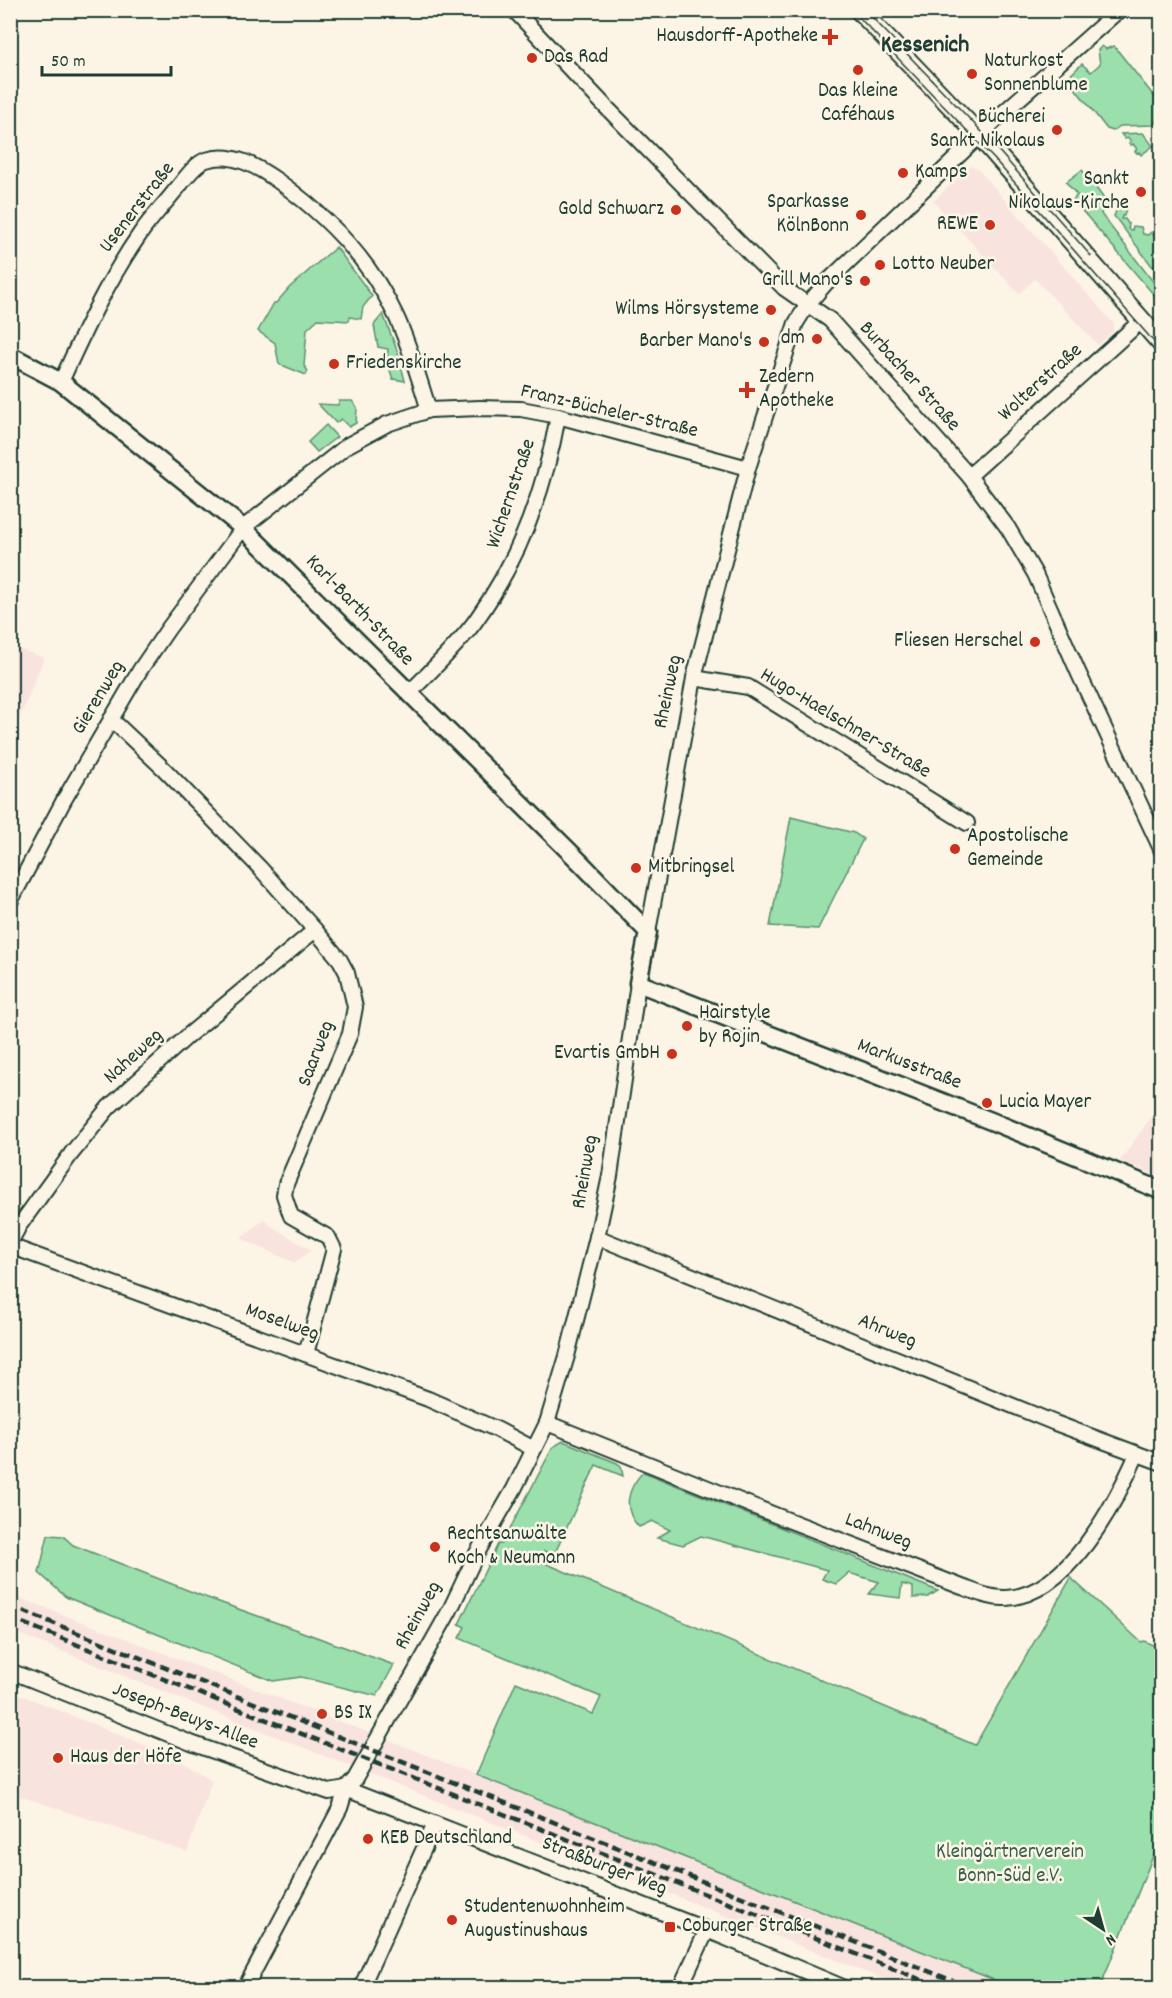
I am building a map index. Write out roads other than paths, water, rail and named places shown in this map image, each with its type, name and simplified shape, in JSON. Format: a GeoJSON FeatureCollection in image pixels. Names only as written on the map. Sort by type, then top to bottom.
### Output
{"type":"FeatureCollection","features":[{"type":"Feature","properties":{"kind":"main road"},"geometry":{"type":"LineString","coordinates":[[859,10],[980,136],[1161,344]]}},
{"type":"Feature","properties":{"kind":"street","name":"Burbacher Straße"},"geometry":{"type":"LineString","coordinates":[[514,10],[784,288],[830,320],[969,476],[1008,528],[1035,574],[1161,851]]}},
{"type":"Feature","properties":{"kind":"street","name":"Rheinweg"},"geometry":{"type":"LineString","coordinates":[[250,1986],[340,1808],[346,1789],[354,1779],[450,1610],[477,1552],[514,1489],[547,1423],[567,1356],[610,1176],[638,983],[694,678],[748,468],[796,323],[826,283],[980,136],[1119,10]]}},
{"type":"Feature","properties":{"kind":"street","name":"Usenerstraße"},"geometry":{"type":"LineString","coordinates":[[61,382],[112,277],[141,232],[188,175],[205,160],[224,158],[239,160],[264,171],[315,208],[347,241],[397,317],[429,410]]}},
{"type":"Feature","properties":{"kind":"street","name":"Wolterstraße"},"geometry":{"type":"LineString","coordinates":[[969,476],[1141,321]]}},
{"type":"Feature","properties":{"kind":"street","name":"Karl-Barth-Straße"},"geometry":{"type":"LineString","coordinates":[[10,355],[61,382],[243,528],[287,569],[648,932]]}},
{"type":"Feature","properties":{"kind":"street","name":"Franz-Bücheler-Straße"},"geometry":{"type":"LineString","coordinates":[[243,528],[348,446],[387,424],[429,410],[521,409],[558,416],[748,468]]}},
{"type":"Feature","properties":{"kind":"street","name":"Wichernstraße"},"geometry":{"type":"LineString","coordinates":[[409,693],[473,624],[503,579],[527,527],[542,486],[558,416]]}},
{"type":"Feature","properties":{"kind":"street","name":"Gierenweg"},"geometry":{"type":"LineString","coordinates":[[10,902],[62,803],[111,719],[168,629],[243,528]]}},
{"type":"Feature","properties":{"kind":"street","name":"Hugo-Haelschner-Straße"},"geometry":{"type":"LineString","coordinates":[[694,678],[748,687],[967,824]]}},
{"type":"Feature","properties":{"kind":"street","name":"Saarweg"},"geometry":{"type":"LineString","coordinates":[[111,719],[217,822],[315,930],[340,960],[347,973],[355,1007],[350,1034],[286,1184],[284,1195],[291,1216],[328,1237],[334,1250],[306,1354]]}},
{"type":"Feature","properties":{"kind":"street","name":"Naheweg"},"geometry":{"type":"LineString","coordinates":[[10,1244],[19,1226],[71,1154],[109,1107],[190,1034],[315,930]]}},
{"type":"Feature","properties":{"kind":"street","name":"Markusstraße"},"geometry":{"type":"LineString","coordinates":[[638,983],[991,1121],[1161,1191]]}},
{"type":"Feature","properties":{"kind":"street","name":"Ahrweg"},"geometry":{"type":"LineString","coordinates":[[597,1237],[1161,1463]]}},
{"type":"Feature","properties":{"kind":"street","name":"Moselweg"},"geometry":{"type":"LineString","coordinates":[[10,1244],[428,1399],[498,1430],[534,1449]]}},
{"type":"Feature","properties":{"kind":"street","name":"Lahnweg"},"geometry":{"type":"LineString","coordinates":[[547,1423],[940,1579],[986,1596],[1004,1598],[1017,1597],[1037,1589],[1054,1579],[1067,1567],[1102,1521],[1126,1479],[1137,1454]]}},
{"type":"Feature","properties":{"kind":"street","name":"Joseph-Beuys-Allee"},"geometry":{"type":"LineString","coordinates":[[10,1671],[191,1743],[328,1792],[346,1789]]}},
{"type":"Feature","properties":{"kind":"street","name":"Straßburger Weg"},"geometry":{"type":"LineString","coordinates":[[346,1789],[707,1930],[845,1988]]}},
{"type":"Feature","properties":{"kind":"street"},"geometry":{"type":"LineString","coordinates":[[361,1988],[435,1824]]}},
{"type":"Feature","properties":{"kind":"street"},"geometry":{"type":"LineString","coordinates":[[680,1988],[707,1930]]}},
{"type":"Feature","properties":{"kind":"tram line"},"geometry":{"type":"LineString","coordinates":[[852,10],[995,160],[1162,351]]}},
{"type":"Feature","properties":{"kind":"tram line"},"geometry":{"type":"LineString","coordinates":[[865,10],[983,133],[1091,256]]}},
{"type":"Feature","properties":{"kind":"railway"},"geometry":{"type":"LineString","coordinates":[[10,1606],[971,1988]]}},
{"type":"Feature","properties":{"kind":"railway"},"geometry":{"type":"LineString","coordinates":[[10,1618],[942,1988]]}},
{"type":"Feature","properties":{"kind":"place","name":"Hausdorff-Apotheke"},"geometry":{"type":"Point","coordinates":[830,37]}},
{"type":"Feature","properties":{"kind":"place","name":"Das Rad"},"geometry":{"type":"Point","coordinates":[532,58]}},
{"type":"Feature","properties":{"kind":"place","name":"Das kleine Caféhaus"},"geometry":{"type":"Point","coordinates":[858,70]}},
{"type":"Feature","properties":{"kind":"place","name":"Naturkost Sonnenblume"},"geometry":{"type":"Point","coordinates":[972,74]}},
{"type":"Feature","properties":{"kind":"place","name":"Bücherei Sankt Nikolaus"},"geometry":{"type":"Point","coordinates":[1057,130]}},
{"type":"Feature","properties":{"kind":"place","name":"Kamps"},"geometry":{"type":"Point","coordinates":[903,173]}},
{"type":"Feature","properties":{"kind":"place","name":"Sankt Nikolaus-Kirche"},"geometry":{"type":"Point","coordinates":[1141,192]}},
{"type":"Feature","properties":{"kind":"place","name":"Gold Schwarz"},"geometry":{"type":"Point","coordinates":[676,210]}},
{"type":"Feature","properties":{"kind":"place","name":"Sparkasse KölnBonn"},"geometry":{"type":"Point","coordinates":[861,215]}},
{"type":"Feature","properties":{"kind":"place","name":"REWE"},"geometry":{"type":"Point","coordinates":[990,225]}},
{"type":"Feature","properties":{"kind":"place","name":"Lotto Neuber"},"geometry":{"type":"Point","coordinates":[880,265]}},
{"type":"Feature","properties":{"kind":"place","name":"Grill Mano's"},"geometry":{"type":"Point","coordinates":[865,281]}},
{"type":"Feature","properties":{"kind":"place","name":"Wilms Hörsysteme"},"geometry":{"type":"Point","coordinates":[771,310]}},
{"type":"Feature","properties":{"kind":"place","name":"dm"},"geometry":{"type":"Point","coordinates":[817,339]}},
{"type":"Feature","properties":{"kind":"place","name":"Barber Mano's"},"geometry":{"type":"Point","coordinates":[764,342]}},
{"type":"Feature","properties":{"kind":"place","name":"Friedenskirche"},"geometry":{"type":"Point","coordinates":[334,364]}},
{"type":"Feature","properties":{"kind":"place","name":"Zedern Apotheke"},"geometry":{"type":"Point","coordinates":[747,390]}},
{"type":"Feature","properties":{"kind":"place","name":"Fliesen Herschel"},"geometry":{"type":"Point","coordinates":[1035,642]}},
{"type":"Feature","properties":{"kind":"place","name":"Apostolische Gemeinde"},"geometry":{"type":"Point","coordinates":[955,849]}},
{"type":"Feature","properties":{"kind":"place","name":"Mitbringsel"},"geometry":{"type":"Point","coordinates":[636,868]}},
{"type":"Feature","properties":{"kind":"place","name":"Hairstyle by Rojin"},"geometry":{"type":"Point","coordinates":[687,1026]}},
{"type":"Feature","properties":{"kind":"place","name":"Evartis GmbH"},"geometry":{"type":"Point","coordinates":[672,1054]}},
{"type":"Feature","properties":{"kind":"place","name":"Lucia Mayer"},"geometry":{"type":"Point","coordinates":[987,1103]}},
{"type":"Feature","properties":{"kind":"place","name":"Rechtsanwälte Koch & Neumann"},"geometry":{"type":"Point","coordinates":[435,1547]}},
{"type":"Feature","properties":{"kind":"place","name":"BS IX"},"geometry":{"type":"Point","coordinates":[322,1714]}},
{"type":"Feature","properties":{"kind":"place","name":"Haus der Höfe"},"geometry":{"type":"Point","coordinates":[58,1758]}},
{"type":"Feature","properties":{"kind":"place","name":"KEB Deutschland"},"geometry":{"type":"Point","coordinates":[368,1839]}},
{"type":"Feature","properties":{"kind":"place","name":"Studentenwohnheim Augustinushaus"},"geometry":{"type":"Point","coordinates":[452,1920]}},
{"type":"Feature","properties":{"kind":"place","name":"Coburger Straße"},"geometry":{"type":"Point","coordinates":[670,1927]}},
{"type":"Feature","properties":{"kind":"district","name":"Kessenich"},"geometry":{"type":"Point","coordinates":[925,46]}},
{"type":"Feature","properties":{"kind":"park label","name":"Kleingärtnerverein Bonn-Süd e.V."},"geometry":{"type":"Point","coordinates":[1010,1865]}}]}
